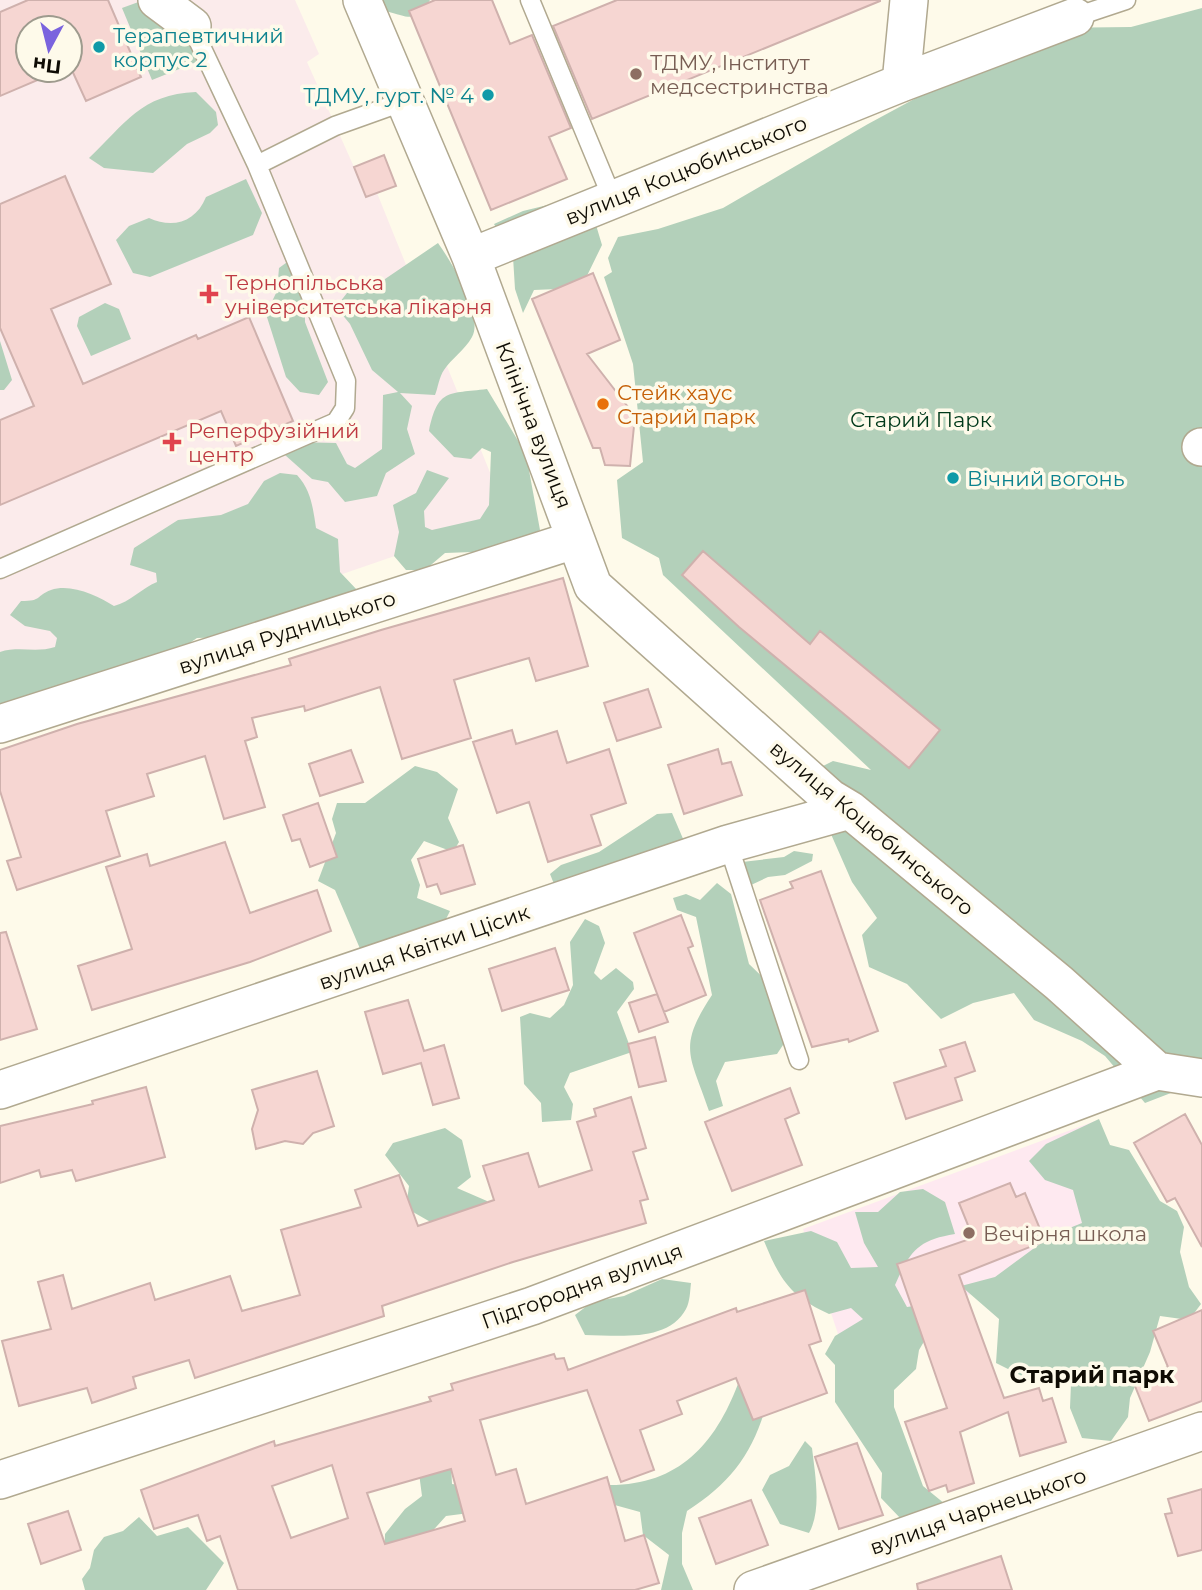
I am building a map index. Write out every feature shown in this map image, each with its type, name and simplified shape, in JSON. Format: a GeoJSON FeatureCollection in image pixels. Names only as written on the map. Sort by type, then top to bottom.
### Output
{"type":"FeatureCollection","features":[{"type":"Feature","properties":{"kind":"street"},"geometry":{"type":"LineString","coordinates":[[157,0],[184,13]]}},
{"type":"Feature","properties":{"kind":"street","name":"Клінічна вулиця"},"geometry":{"type":"LineString","coordinates":[[362,0],[471,257],[571,522],[574,540]]}},
{"type":"Feature","properties":{"kind":"street"},"geometry":{"type":"LineString","coordinates":[[901,83],[909,0]]}},
{"type":"Feature","properties":{"kind":"street","name":"вулиця Коцюбинського"},"geometry":{"type":"LineString","coordinates":[[471,257],[901,83],[1075,18]]}},
{"type":"Feature","properties":{"kind":"street","name":"вулиця Коцюбинського"},"geometry":{"type":"LineString","coordinates":[[574,540],[593,586],[830,798],[850,810],[1059,983],[1157,1071]]}},
{"type":"Feature","properties":{"kind":"street","name":"вулиця Рудницького"},"geometry":{"type":"LineString","coordinates":[[0,724],[574,540]]}},
{"type":"Feature","properties":{"kind":"street","name":"вулиця Квітки Цісик"},"geometry":{"type":"LineString","coordinates":[[0,1090],[728,844],[850,810]]}},
{"type":"Feature","properties":{"kind":"street"},"geometry":{"type":"LineString","coordinates":[[1157,1071],[1202,1078]]}},
{"type":"Feature","properties":{"kind":"street","name":"Підгородня вулиця"},"geometry":{"type":"LineString","coordinates":[[0,1480],[286,1389],[532,1306],[1157,1071]]}},
{"type":"Feature","properties":{"kind":"street","name":"вулиця Чарнецького"},"geometry":{"type":"LineString","coordinates":[[753,1590],[1202,1431]]}},
{"type":"Feature","properties":{"kind":"lane"},"geometry":{"type":"LineString","coordinates":[[530,0],[613,200]]}},
{"type":"Feature","properties":{"kind":"lane"},"geometry":{"type":"LineString","coordinates":[[1075,18],[1126,0]]}},
{"type":"Feature","properties":{"kind":"lane"},"geometry":{"type":"LineString","coordinates":[[0,569],[336,422],[345,408],[346,381],[257,164],[184,13]]}},
{"type":"Feature","properties":{"kind":"lane"},"geometry":{"type":"LineString","coordinates":[[257,164],[335,126],[405,101]]}},
{"type":"Feature","properties":{"kind":"lane"},"geometry":{"type":"LineString","coordinates":[[728,844],[799,1060]]}},
{"type":"Feature","properties":{"kind":"shaded area","name":"Тернопільська університетська лікарня"},"geometry":{"type":"Polygon","coordinates":[[[0,0],[295,0],[319,54],[307,62],[354,167],[377,193],[508,517],[0,692],[0,0]]]}},
{"type":"Feature","properties":{"kind":"shaded area","name":"Вечірня школа"},"geometry":{"type":"Polygon","coordinates":[[[1095,1121],[1135,1237],[840,1340],[803,1229],[1095,1121]]]}},
{"type":"Feature","properties":{"kind":"green space"},"geometry":{"type":"Polygon","coordinates":[[[144,0],[185,27],[199,61],[152,80],[122,8],[144,0]]]}},
{"type":"Feature","properties":{"kind":"green space"},"geometry":{"type":"Polygon","coordinates":[[[379,0],[430,0],[412,17],[386,11],[379,0]]]}},
{"type":"Feature","properties":{"kind":"green space","name":"Старий Парк"},"geometry":{"type":"Polygon","coordinates":[[[1202,8],[1202,1081],[1145,1103],[1105,1056],[1082,1041],[1034,1020],[1014,993],[973,1003],[941,1019],[907,984],[869,967],[862,935],[877,918],[852,882],[805,775],[833,761],[871,770],[663,575],[659,558],[622,538],[617,480],[643,462],[633,364],[604,277],[612,272],[608,258],[618,237],[658,229],[723,208],[868,124],[1046,28],[1131,27],[1202,8]]]}},
{"type":"Feature","properties":{"kind":"green space"},"geometry":{"type":"Polygon","coordinates":[[[196,92],[216,112],[218,125],[210,133],[187,144],[153,173],[104,168],[89,158],[124,123],[147,105],[161,98],[196,92]]]}},
{"type":"Feature","properties":{"kind":"green space"},"geometry":{"type":"Polygon","coordinates":[[[246,179],[262,213],[253,235],[150,277],[133,273],[116,240],[129,226],[149,218],[167,223],[183,221],[202,206],[206,197],[246,179]]]}},
{"type":"Feature","properties":{"kind":"green space"},"geometry":{"type":"Polygon","coordinates":[[[564,201],[596,225],[602,245],[581,288],[534,290],[523,313],[515,289],[513,257],[494,224],[523,211],[564,201]]]}},
{"type":"Feature","properties":{"kind":"green space"},"geometry":{"type":"Polygon","coordinates":[[[438,243],[458,275],[470,303],[475,328],[472,337],[444,370],[435,395],[400,393],[412,406],[407,429],[415,454],[386,473],[377,496],[345,502],[328,482],[312,479],[285,455],[295,442],[336,443],[347,464],[355,468],[382,449],[383,395],[398,392],[372,370],[350,324],[336,307],[347,293],[363,294],[438,243]]]}},
{"type":"Feature","properties":{"kind":"green space"},"geometry":{"type":"Polygon","coordinates":[[[290,260],[305,305],[305,322],[328,382],[319,395],[300,392],[286,377],[266,314],[277,291],[279,268],[290,260]]]}},
{"type":"Feature","properties":{"kind":"green space"},"geometry":{"type":"Polygon","coordinates":[[[105,303],[119,309],[131,339],[91,356],[77,326],[79,317],[105,303]]]}},
{"type":"Feature","properties":{"kind":"green space"},"geometry":{"type":"Polygon","coordinates":[[[0,341],[12,380],[4,390],[0,390],[0,341]]]}},
{"type":"Feature","properties":{"kind":"green space"},"geometry":{"type":"Polygon","coordinates":[[[487,389],[526,454],[540,530],[500,551],[445,553],[425,570],[406,570],[394,556],[399,532],[393,505],[416,493],[427,470],[449,478],[424,511],[425,527],[432,530],[480,519],[489,505],[491,452],[482,448],[471,459],[454,457],[429,431],[432,417],[441,400],[454,393],[487,389]]]}},
{"type":"Feature","properties":{"kind":"green space"},"geometry":{"type":"Polygon","coordinates":[[[280,473],[297,475],[302,481],[311,500],[316,528],[338,539],[340,572],[358,591],[232,637],[197,638],[160,663],[0,721],[0,652],[48,649],[55,647],[57,638],[50,631],[25,626],[10,615],[21,601],[36,599],[51,590],[67,588],[92,595],[114,606],[125,601],[157,582],[156,573],[130,565],[134,548],[178,520],[221,515],[248,504],[264,481],[280,473]]]}},
{"type":"Feature","properties":{"kind":"green space"},"geometry":{"type":"Polygon","coordinates":[[[415,766],[437,772],[458,789],[448,818],[459,842],[453,852],[424,841],[411,860],[420,885],[417,898],[450,911],[444,923],[361,951],[335,890],[318,881],[336,833],[332,819],[337,803],[365,803],[415,766]]]}},
{"type":"Feature","properties":{"kind":"green space"},"geometry":{"type":"Polygon","coordinates":[[[672,813],[684,841],[556,889],[550,874],[561,865],[599,852],[657,814],[672,813]]]}},
{"type":"Feature","properties":{"kind":"green space"},"geometry":{"type":"Polygon","coordinates":[[[794,851],[813,854],[812,861],[785,875],[768,877],[751,885],[738,882],[742,862],[784,857],[794,851]]]}},
{"type":"Feature","properties":{"kind":"green space"},"geometry":{"type":"Polygon","coordinates":[[[717,883],[731,894],[749,964],[784,998],[795,1027],[777,1054],[725,1062],[716,1081],[723,1106],[709,1111],[690,1052],[694,1028],[712,995],[696,917],[677,910],[673,898],[686,894],[700,900],[717,883]]]}},
{"type":"Feature","properties":{"kind":"green space"},"geometry":{"type":"Polygon","coordinates":[[[585,919],[599,926],[605,943],[594,973],[601,980],[616,968],[633,982],[634,989],[617,1012],[632,1052],[570,1073],[564,1087],[573,1104],[571,1120],[542,1122],[541,1103],[524,1084],[520,1017],[530,1013],[550,1018],[564,1005],[573,985],[570,942],[585,919]]]}},
{"type":"Feature","properties":{"kind":"green space"},"geometry":{"type":"Polygon","coordinates":[[[1099,1119],[1110,1145],[1129,1150],[1160,1201],[1177,1211],[1184,1227],[1180,1252],[1189,1287],[1201,1304],[1189,1320],[1160,1316],[1150,1352],[1130,1398],[1128,1417],[1111,1441],[1082,1438],[1070,1408],[1071,1383],[1026,1378],[996,1363],[999,1319],[961,1286],[995,1277],[1052,1235],[1082,1223],[1073,1190],[1045,1180],[1029,1161],[1046,1144],[1099,1119]]]}},
{"type":"Feature","properties":{"kind":"green space"},"geometry":{"type":"Polygon","coordinates":[[[445,1128],[462,1140],[471,1177],[457,1188],[487,1201],[492,1222],[434,1224],[406,1208],[409,1186],[385,1155],[393,1143],[445,1128]]]}},
{"type":"Feature","properties":{"kind":"green space"},"geometry":{"type":"Polygon","coordinates":[[[923,1189],[945,1202],[955,1234],[932,1240],[917,1249],[895,1285],[907,1307],[928,1304],[936,1321],[919,1350],[916,1369],[894,1390],[894,1407],[923,1486],[945,1504],[902,1520],[881,1498],[882,1473],[835,1402],[835,1365],[825,1354],[835,1336],[863,1319],[851,1308],[829,1314],[796,1293],[781,1276],[764,1241],[811,1231],[837,1242],[851,1268],[878,1267],[864,1243],[855,1212],[878,1212],[900,1192],[923,1189]]]}},
{"type":"Feature","properties":{"kind":"green space"},"geometry":{"type":"Polygon","coordinates":[[[662,1279],[691,1283],[687,1306],[678,1320],[667,1327],[640,1335],[585,1335],[575,1315],[592,1302],[624,1296],[662,1279]]]}},
{"type":"Feature","properties":{"kind":"green space"},"geometry":{"type":"Polygon","coordinates":[[[738,1384],[766,1406],[760,1423],[754,1439],[737,1466],[716,1490],[687,1511],[682,1533],[682,1564],[693,1590],[661,1590],[669,1555],[643,1535],[640,1512],[611,1504],[610,1485],[656,1478],[691,1457],[718,1425],[738,1384]]]}},
{"type":"Feature","properties":{"kind":"green space"},"geometry":{"type":"Polygon","coordinates":[[[805,1441],[812,1448],[816,1492],[815,1514],[809,1533],[780,1524],[762,1490],[770,1475],[789,1466],[805,1441]]]}},
{"type":"Feature","properties":{"kind":"green space"},"geometry":{"type":"Polygon","coordinates":[[[415,1443],[450,1444],[452,1484],[488,1489],[531,1505],[446,1516],[428,1536],[384,1564],[385,1534],[405,1509],[422,1496],[415,1443]]]}},
{"type":"Feature","properties":{"kind":"green space"},"geometry":{"type":"Polygon","coordinates":[[[139,1517],[157,1536],[188,1527],[224,1563],[206,1590],[85,1590],[82,1579],[90,1568],[94,1550],[104,1537],[123,1531],[139,1517]]]}},
{"type":"Feature","properties":{"kind":"building","name":"Терапевтичний корпус 2"},"geometry":{"type":"Polygon","coordinates":[[[28,0],[108,0],[141,77],[86,101],[78,84],[84,84],[84,14],[14,14],[14,84],[28,84],[0,96],[0,12],[28,0]]]}},
{"type":"Feature","properties":{"kind":"building","name":"ТДМУ, гурт. № 4"},"geometry":{"type":"Polygon","coordinates":[[[435,0],[492,0],[510,44],[532,35],[571,128],[549,137],[567,179],[491,210],[409,11],[435,0]]]}},
{"type":"Feature","properties":{"kind":"building","name":"ТДМУ, Iнститут медсестринства"},"geometry":{"type":"Polygon","coordinates":[[[617,0],[880,1],[592,119],[553,26],[617,0]]]}},
{"type":"Feature","properties":{"kind":"building"},"geometry":{"type":"Polygon","coordinates":[[[384,155],[396,186],[366,197],[354,167],[384,155]]]}},
{"type":"Feature","properties":{"kind":"building"},"geometry":{"type":"Polygon","coordinates":[[[65,176],[111,284],[51,309],[83,384],[196,335],[198,339],[249,317],[293,421],[236,446],[221,411],[0,505],[0,420],[34,406],[0,328],[0,204],[65,176]]]}},
{"type":"Feature","properties":{"kind":"building"},"geometry":{"type":"Polygon","coordinates":[[[593,273],[620,340],[587,354],[635,416],[630,466],[605,465],[600,448],[593,448],[532,299],[593,273]]]}},
{"type":"Feature","properties":{"kind":"building"},"geometry":{"type":"Polygon","coordinates":[[[703,551],[810,644],[820,631],[940,730],[909,768],[739,627],[682,575],[703,551]]]}},
{"type":"Feature","properties":{"kind":"building"},"geometry":{"type":"Polygon","coordinates":[[[563,578],[588,666],[536,681],[529,658],[454,680],[471,738],[402,759],[380,687],[305,711],[304,706],[252,718],[257,737],[245,741],[265,807],[224,819],[205,756],[147,774],[154,796],[106,811],[120,856],[17,890],[7,861],[21,857],[0,791],[0,750],[77,724],[291,665],[289,659],[563,578]]]}},
{"type":"Feature","properties":{"kind":"building"},"geometry":{"type":"Polygon","coordinates":[[[648,689],[661,727],[617,741],[604,703],[648,689]]]}},
{"type":"Feature","properties":{"kind":"building"},"geometry":{"type":"Polygon","coordinates":[[[512,730],[516,744],[557,731],[567,763],[609,749],[626,803],[591,815],[601,845],[548,862],[529,802],[497,813],[473,742],[512,730]]]}},
{"type":"Feature","properties":{"kind":"building"},"geometry":{"type":"Polygon","coordinates":[[[718,749],[722,764],[731,762],[742,795],[684,814],[668,765],[718,749]]]}},
{"type":"Feature","properties":{"kind":"building"},"geometry":{"type":"Polygon","coordinates":[[[351,750],[363,782],[320,796],[309,764],[351,750]]]}},
{"type":"Feature","properties":{"kind":"building"},"geometry":{"type":"Polygon","coordinates":[[[318,803],[337,857],[310,867],[300,839],[292,841],[283,815],[318,803]]]}},
{"type":"Feature","properties":{"kind":"building"},"geometry":{"type":"Polygon","coordinates":[[[225,842],[250,913],[317,890],[331,931],[250,962],[92,1010],[78,966],[132,949],[106,867],[147,854],[150,866],[225,842]]]}},
{"type":"Feature","properties":{"kind":"building"},"geometry":{"type":"Polygon","coordinates":[[[463,845],[475,884],[441,894],[437,884],[427,887],[418,859],[463,845]]]}},
{"type":"Feature","properties":{"kind":"building"},"geometry":{"type":"Polygon","coordinates":[[[821,871],[878,1031],[849,1042],[848,1039],[812,1047],[760,900],[793,888],[790,882],[821,871]]]}},
{"type":"Feature","properties":{"kind":"building"},"geometry":{"type":"Polygon","coordinates":[[[681,915],[693,946],[688,948],[706,995],[664,1012],[634,933],[681,915]]]}},
{"type":"Feature","properties":{"kind":"building"},"geometry":{"type":"Polygon","coordinates":[[[6,932],[37,1029],[0,1040],[0,933],[6,932]]]}},
{"type":"Feature","properties":{"kind":"building"},"geometry":{"type":"Polygon","coordinates":[[[555,948],[569,990],[502,1011],[489,969],[555,948]]]}},
{"type":"Feature","properties":{"kind":"building"},"geometry":{"type":"Polygon","coordinates":[[[657,994],[668,1022],[639,1032],[629,1003],[657,994]]]}},
{"type":"Feature","properties":{"kind":"building"},"geometry":{"type":"Polygon","coordinates":[[[408,1000],[424,1051],[444,1045],[459,1098],[433,1105],[421,1063],[383,1074],[365,1012],[408,1000]]]}},
{"type":"Feature","properties":{"kind":"building"},"geometry":{"type":"Polygon","coordinates":[[[655,1037],[666,1081],[639,1087],[628,1044],[655,1037]]]}},
{"type":"Feature","properties":{"kind":"building"},"geometry":{"type":"Polygon","coordinates":[[[965,1042],[975,1071],[955,1078],[962,1100],[906,1119],[894,1083],[946,1066],[940,1050],[965,1042]]]}},
{"type":"Feature","properties":{"kind":"building"},"geometry":{"type":"Polygon","coordinates":[[[317,1071],[334,1126],[313,1133],[303,1144],[285,1141],[256,1149],[252,1129],[258,1110],[252,1090],[317,1071]]]}},
{"type":"Feature","properties":{"kind":"building"},"geometry":{"type":"Polygon","coordinates":[[[146,1087],[165,1157],[76,1181],[72,1170],[41,1177],[39,1170],[0,1183],[0,1126],[93,1104],[92,1101],[146,1087]]]}},
{"type":"Feature","properties":{"kind":"building"},"geometry":{"type":"Polygon","coordinates":[[[790,1088],[799,1113],[785,1119],[802,1165],[732,1191],[705,1122],[790,1088]]]}},
{"type":"Feature","properties":{"kind":"building"},"geometry":{"type":"Polygon","coordinates":[[[631,1097],[646,1148],[633,1152],[648,1199],[640,1201],[646,1223],[513,1262],[382,1306],[384,1316],[195,1378],[189,1360],[133,1377],[136,1388],[92,1403],[87,1388],[19,1406],[2,1341],[51,1329],[38,1282],[63,1275],[72,1309],[150,1283],[155,1300],[230,1276],[242,1311],[300,1295],[281,1230],[361,1207],[355,1190],[399,1175],[418,1226],[494,1200],[483,1166],[528,1153],[539,1187],[592,1170],[577,1122],[596,1116],[594,1109],[631,1097]]]}},
{"type":"Feature","properties":{"kind":"building"},"geometry":{"type":"Polygon","coordinates":[[[1185,1114],[1202,1145],[1202,1247],[1175,1198],[1167,1202],[1134,1143],[1185,1114]]]}},
{"type":"Feature","properties":{"kind":"building"},"geometry":{"type":"Polygon","coordinates":[[[1010,1183],[1016,1197],[1025,1193],[1045,1241],[959,1275],[1004,1398],[1039,1388],[1043,1401],[1052,1398],[1066,1442],[1020,1456],[1008,1412],[960,1432],[974,1483],[948,1492],[946,1485],[929,1491],[905,1422],[947,1408],[897,1264],[967,1240],[964,1233],[970,1230],[959,1203],[1010,1183]]]}},
{"type":"Feature","properties":{"kind":"building"},"geometry":{"type":"Polygon","coordinates":[[[805,1290],[821,1341],[809,1345],[827,1393],[753,1420],[736,1378],[677,1401],[682,1414],[640,1430],[654,1470],[621,1482],[587,1390],[480,1420],[496,1475],[516,1469],[526,1504],[607,1477],[625,1541],[644,1535],[659,1583],[635,1590],[238,1590],[220,1536],[207,1541],[198,1515],[154,1529],[141,1490],[274,1441],[275,1446],[431,1401],[429,1397],[453,1390],[451,1384],[554,1354],[556,1359],[564,1358],[568,1370],[736,1308],[737,1312],[805,1290]],[[332,1465],[272,1486],[291,1538],[348,1518],[332,1465]],[[451,1469],[367,1493],[385,1544],[465,1521],[451,1469]]]}},
{"type":"Feature","properties":{"kind":"building"},"geometry":{"type":"Polygon","coordinates":[[[1202,1310],[1202,1401],[1149,1421],[1133,1381],[1168,1367],[1153,1331],[1202,1310]]]}},
{"type":"Feature","properties":{"kind":"building"},"geometry":{"type":"Polygon","coordinates":[[[857,1443],[883,1515],[839,1529],[815,1457],[857,1443]]]}},
{"type":"Feature","properties":{"kind":"building"},"geometry":{"type":"Polygon","coordinates":[[[1202,1489],[1202,1550],[1178,1556],[1165,1514],[1172,1513],[1168,1499],[1202,1489]]]}},
{"type":"Feature","properties":{"kind":"building"},"geometry":{"type":"Polygon","coordinates":[[[751,1500],[768,1545],[716,1564],[699,1518],[751,1500]]]}},
{"type":"Feature","properties":{"kind":"building"},"geometry":{"type":"Polygon","coordinates":[[[68,1511],[81,1550],[41,1564],[28,1524],[68,1511]]]}},
{"type":"Feature","properties":{"kind":"building"},"geometry":{"type":"Polygon","coordinates":[[[1001,1556],[1012,1590],[918,1590],[917,1584],[1001,1556]]]}},
{"type":"Feature","properties":{"kind":"place","name":"Терапевтичний корпус 2"},"geometry":{"type":"Point","coordinates":[99,47]}},
{"type":"Feature","properties":{"kind":"place","name":"ТДМУ, Iнститут медсестринства"},"geometry":{"type":"Point","coordinates":[636,74]}},
{"type":"Feature","properties":{"kind":"place","name":"ТДМУ, гурт. № 4"},"geometry":{"type":"Point","coordinates":[488,95]}},
{"type":"Feature","properties":{"kind":"place","name":"Тернопільська університетська лікарня"},"geometry":{"type":"Point","coordinates":[209,294]}},
{"type":"Feature","properties":{"kind":"place","name":"Стейк хаус Старий парк"},"geometry":{"type":"Point","coordinates":[603,404]}},
{"type":"Feature","properties":{"kind":"place","name":"Реперфузійний центр"},"geometry":{"type":"Point","coordinates":[172,442]}},
{"type":"Feature","properties":{"kind":"place","name":"Вічний вогонь"},"geometry":{"type":"Point","coordinates":[953,478]}},
{"type":"Feature","properties":{"kind":"place","name":"Вечірня школа"},"geometry":{"type":"Point","coordinates":[969,1233]}},
{"type":"Feature","properties":{"kind":"district","name":"Старий парк"},"geometry":{"type":"Point","coordinates":[1092,1374]}}]}
